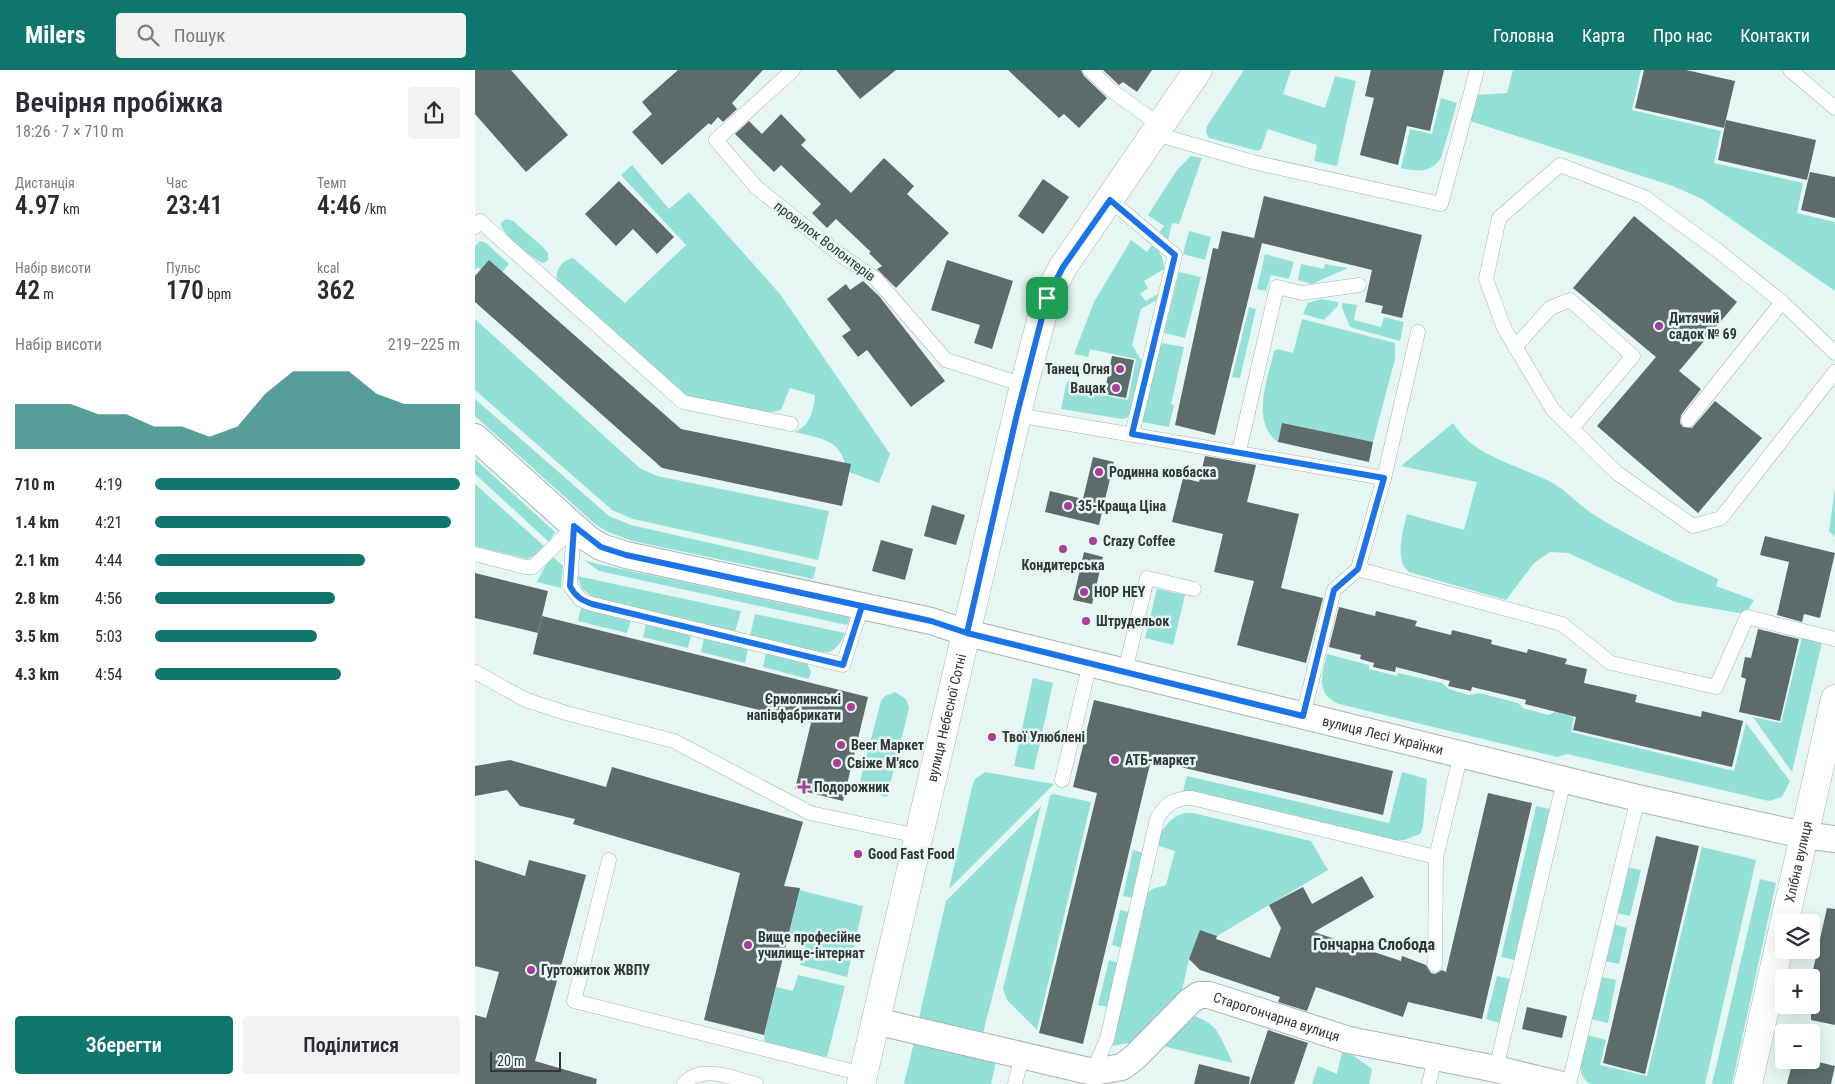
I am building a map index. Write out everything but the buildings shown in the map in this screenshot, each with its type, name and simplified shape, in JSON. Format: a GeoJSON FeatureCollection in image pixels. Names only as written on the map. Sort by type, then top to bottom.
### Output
{"type":"FeatureCollection","features":[{"type":"Feature","properties":{"kind":"street","name":"вулиця Небесної Сотні"},"geometry":{"type":"LineString","coordinates":[[862,1079],[1017,414],[1047,298],[1055,281],[1198,70]]}},
{"type":"Feature","properties":{"kind":"street","name":"вулиця Лесі Українки"},"geometry":{"type":"LineString","coordinates":[[475,437],[574,526],[601,547],[626,555],[931,621],[967,633],[1564,780],[1803,836],[1835,839]]}},
{"type":"Feature","properties":{"kind":"street","name":"Хлібна вулиця"},"geometry":{"type":"LineString","coordinates":[[1748,1084],[1835,699]]}},
{"type":"Feature","properties":{"kind":"street","name":"Старогончарна вулиця"},"geometry":{"type":"LineString","coordinates":[[875,1021],[1022,1056],[1091,1078],[1122,1067],[1135,1057],[1190,1001],[1199,995],[1225,1000],[1349,1040],[1496,1069],[1558,1084]]}},
{"type":"Feature","properties":{"kind":"lane","name":"провулок Волонтерів"},"geometry":{"type":"LineString","coordinates":[[793,70],[716,140],[756,187],[839,254],[876,279],[946,360],[1024,385]]}},
{"type":"Feature","properties":{"kind":"lane"},"geometry":{"type":"LineString","coordinates":[[1089,70],[1158,130],[1253,162],[1341,179],[1441,204],[1477,70]]}},
{"type":"Feature","properties":{"kind":"lane"},"geometry":{"type":"LineString","coordinates":[[1790,70],[1835,108]]}},
{"type":"Feature","properties":{"kind":"lane"},"geometry":{"type":"LineString","coordinates":[[1835,353],[1782,302],[1717,250],[1644,197],[1559,165],[1499,218],[1487,279],[1504,328],[1553,410],[1617,473],[1693,526],[1721,518],[1835,372]]}},
{"type":"Feature","properties":{"kind":"lane"},"geometry":{"type":"LineString","coordinates":[[1110,200],[1175,255],[1132,434]]}},
{"type":"Feature","properties":{"kind":"lane"},"geometry":{"type":"LineString","coordinates":[[475,227],[480,221],[683,402],[791,424]]}},
{"type":"Feature","properties":{"kind":"lane"},"geometry":{"type":"LineString","coordinates":[[1239,451],[1277,288],[1301,293],[1359,285]]}},
{"type":"Feature","properties":{"kind":"lane"},"geometry":{"type":"LineString","coordinates":[[1515,346],[1550,308],[1570,300],[1633,356],[1572,428]]}},
{"type":"Feature","properties":{"kind":"lane"},"geometry":{"type":"LineString","coordinates":[[1689,420],[1782,302]]}},
{"type":"Feature","properties":{"kind":"lane"},"geometry":{"type":"LineString","coordinates":[[1303,716],[1334,590],[1358,569],[1384,478],[1418,332]]}},
{"type":"Feature","properties":{"kind":"lane"},"geometry":{"type":"LineString","coordinates":[[1017,414],[1239,451],[1384,478]]}},
{"type":"Feature","properties":{"kind":"lane"},"geometry":{"type":"LineString","coordinates":[[475,554],[533,567],[574,526]]}},
{"type":"Feature","properties":{"kind":"lane"},"geometry":{"type":"LineString","coordinates":[[574,526],[570,586],[581,600],[592,604],[843,665],[862,606]]}},
{"type":"Feature","properties":{"kind":"lane"},"geometry":{"type":"LineString","coordinates":[[1358,569],[1561,624],[1611,663],[1716,687],[1747,617],[1835,639]]}},
{"type":"Feature","properties":{"kind":"lane"},"geometry":{"type":"LineString","coordinates":[[1125,672],[1147,578],[1194,589]]}},
{"type":"Feature","properties":{"kind":"lane"},"geometry":{"type":"LineString","coordinates":[[1062,780],[1090,663]]}},
{"type":"Feature","properties":{"kind":"lane"},"geometry":{"type":"LineString","coordinates":[[475,672],[526,700],[566,713],[674,741],[810,813],[918,836]]}},
{"type":"Feature","properties":{"kind":"lane"},"geometry":{"type":"LineString","coordinates":[[1435,965],[1437,857],[1461,754]]}},
{"type":"Feature","properties":{"kind":"lane"},"geometry":{"type":"LineString","coordinates":[[1496,1069],[1564,780]]}},
{"type":"Feature","properties":{"kind":"lane"},"geometry":{"type":"LineString","coordinates":[[1091,1078],[1107,1039],[1157,819],[1167,804],[1174,800],[1192,798],[1437,857]]}},
{"type":"Feature","properties":{"kind":"lane"},"geometry":{"type":"LineString","coordinates":[[1569,1084],[1639,798]]}},
{"type":"Feature","properties":{"kind":"lane"},"geometry":{"type":"LineString","coordinates":[[609,860],[574,1001],[862,1079]]}},
{"type":"Feature","properties":{"kind":"lane"},"geometry":{"type":"LineString","coordinates":[[1015,1084],[1022,1056]]}},
{"type":"Feature","properties":{"kind":"lane"},"geometry":{"type":"LineString","coordinates":[[1429,1084],[1435,1058]]}},
{"type":"Feature","properties":{"kind":"lane"},"geometry":{"type":"LineString","coordinates":[[684,1084],[697,1074],[710,1073],[756,1084]]}},
{"type":"Feature","properties":{"kind":"green space"},"geometry":{"type":"Polygon","coordinates":[[[1244,70],[1291,70],[1283,94],[1325,108],[1335,76],[1356,81],[1337,166],[1314,161],[1317,145],[1268,129],[1261,149],[1258,151],[1209,138],[1206,132],[1207,126],[1244,70]]]}},
{"type":"Feature","properties":{"kind":"green space"},"geometry":{"type":"Polygon","coordinates":[[[1513,70],[1641,70],[1632,110],[1721,131],[1714,163],[1803,183],[1797,213],[1835,222],[1835,291],[1702,199],[1673,186],[1470,121],[1477,95],[1507,93],[1513,70]]]}},
{"type":"Feature","properties":{"kind":"green space"},"geometry":{"type":"Polygon","coordinates":[[[1441,98],[1457,103],[1441,158],[1428,169],[1413,170],[1401,168],[1410,129],[1432,134],[1441,98]]]}},
{"type":"Feature","properties":{"kind":"green space"},"geometry":{"type":"Polygon","coordinates":[[[1191,156],[1202,158],[1179,224],[1172,223],[1168,240],[1159,233],[1164,226],[1148,215],[1177,170],[1191,156]]]}},
{"type":"Feature","properties":{"kind":"green space"},"geometry":{"type":"Polygon","coordinates":[[[632,165],[669,209],[689,192],[780,294],[890,454],[879,483],[846,471],[840,452],[829,442],[795,432],[805,426],[808,421],[812,412],[815,395],[790,388],[781,410],[767,413],[685,396],[558,284],[557,271],[565,261],[573,258],[625,303],[686,245],[621,175],[632,165]]]}},
{"type":"Feature","properties":{"kind":"green space"},"geometry":{"type":"Polygon","coordinates":[[[506,219],[513,221],[544,248],[548,253],[548,260],[544,263],[540,261],[526,253],[512,240],[502,228],[501,223],[506,219]]]}},
{"type":"Feature","properties":{"kind":"green space"},"geometry":{"type":"Polygon","coordinates":[[[1189,231],[1211,237],[1205,260],[1183,254],[1189,231]]]}},
{"type":"Feature","properties":{"kind":"green space"},"geometry":{"type":"Polygon","coordinates":[[[1131,240],[1147,252],[1153,244],[1161,255],[1164,269],[1144,281],[1148,288],[1140,294],[1146,301],[1161,292],[1160,298],[1141,309],[1132,345],[1143,363],[1130,414],[1127,418],[1122,419],[1061,409],[1067,381],[1082,384],[1081,391],[1128,400],[1136,359],[1090,349],[1088,357],[1074,354],[1094,302],[1131,240]]]}},
{"type":"Feature","properties":{"kind":"green space"},"geometry":{"type":"Polygon","coordinates":[[[480,241],[486,243],[509,264],[494,282],[478,267],[475,270],[475,246],[480,241]]]}},
{"type":"Feature","properties":{"kind":"green space"},"geometry":{"type":"Polygon","coordinates":[[[1265,254],[1294,262],[1289,279],[1271,275],[1266,291],[1257,289],[1265,254]]]}},
{"type":"Feature","properties":{"kind":"green space"},"geometry":{"type":"Polygon","coordinates":[[[1301,264],[1324,269],[1325,264],[1348,268],[1312,284],[1298,280],[1301,264]]]}},
{"type":"Feature","properties":{"kind":"green space"},"geometry":{"type":"Polygon","coordinates":[[[1179,272],[1201,277],[1185,338],[1164,333],[1179,272]]]}},
{"type":"Feature","properties":{"kind":"green space"},"geometry":{"type":"Polygon","coordinates":[[[1321,299],[1338,302],[1338,306],[1324,320],[1303,314],[1308,303],[1321,299]]]}},
{"type":"Feature","properties":{"kind":"green space"},"geometry":{"type":"Polygon","coordinates":[[[1342,303],[1357,305],[1354,320],[1381,327],[1384,317],[1404,322],[1400,341],[1350,327],[1342,308],[1342,303]]]}},
{"type":"Feature","properties":{"kind":"green space"},"geometry":{"type":"Polygon","coordinates":[[[1249,307],[1256,309],[1240,378],[1232,377],[1249,307]]]}},
{"type":"Feature","properties":{"kind":"green space"},"geometry":{"type":"Polygon","coordinates":[[[475,319],[640,468],[657,476],[829,511],[818,560],[633,519],[612,510],[475,390],[475,319]]]}},
{"type":"Feature","properties":{"kind":"green space"},"geometry":{"type":"Polygon","coordinates":[[[1302,319],[1395,343],[1395,359],[1373,442],[1282,424],[1278,442],[1270,433],[1265,423],[1263,400],[1274,351],[1278,349],[1293,353],[1302,319]]]}},
{"type":"Feature","properties":{"kind":"green space"},"geometry":{"type":"Polygon","coordinates":[[[1161,343],[1184,347],[1171,404],[1174,405],[1169,427],[1142,422],[1161,343]]]}},
{"type":"Feature","properties":{"kind":"green space"},"geometry":{"type":"Polygon","coordinates":[[[475,399],[609,516],[631,525],[816,567],[813,579],[633,541],[608,532],[595,524],[475,416],[475,399]]]}},
{"type":"Feature","properties":{"kind":"green space"},"geometry":{"type":"Polygon","coordinates":[[[1453,423],[1462,435],[1486,453],[1556,485],[1593,514],[1613,526],[1718,579],[1716,586],[1754,600],[1747,611],[1739,613],[1675,602],[1568,553],[1550,552],[1534,563],[1506,600],[1409,572],[1404,567],[1401,553],[1407,514],[1464,530],[1477,482],[1401,466],[1453,423]]]}},
{"type":"Feature","properties":{"kind":"green space"},"geometry":{"type":"Polygon","coordinates":[[[475,459],[555,532],[549,542],[475,474],[475,459]]]}},
{"type":"Feature","properties":{"kind":"green space"},"geometry":{"type":"Polygon","coordinates":[[[475,484],[545,547],[538,554],[527,559],[475,546],[475,484]]]}},
{"type":"Feature","properties":{"kind":"green space"},"geometry":{"type":"Polygon","coordinates":[[[1835,488],[1835,537],[1829,531],[1835,488]]]}},
{"type":"Feature","properties":{"kind":"green space"},"geometry":{"type":"Polygon","coordinates":[[[551,555],[563,566],[561,588],[537,582],[551,555]]]}},
{"type":"Feature","properties":{"kind":"green space"},"geometry":{"type":"Polygon","coordinates":[[[584,560],[850,618],[847,625],[599,571],[584,560]]]}},
{"type":"Feature","properties":{"kind":"green space"},"geometry":{"type":"Polygon","coordinates":[[[577,576],[741,611],[735,632],[593,597],[582,589],[577,576]]]}},
{"type":"Feature","properties":{"kind":"green space"},"geometry":{"type":"Polygon","coordinates":[[[1157,589],[1185,595],[1173,645],[1145,638],[1157,589]]]}},
{"type":"Feature","properties":{"kind":"green space"},"geometry":{"type":"Polygon","coordinates":[[[581,608],[631,620],[627,633],[578,621],[581,608]]]}},
{"type":"Feature","properties":{"kind":"green space"},"geometry":{"type":"Polygon","coordinates":[[[755,614],[845,633],[834,650],[822,653],[750,636],[755,614]]]}},
{"type":"Feature","properties":{"kind":"green space"},"geometry":{"type":"Polygon","coordinates":[[[646,624],[691,635],[688,648],[643,637],[646,624]]]}},
{"type":"Feature","properties":{"kind":"green space"},"geometry":{"type":"Polygon","coordinates":[[[1802,637],[1822,642],[1792,772],[1753,717],[1781,723],[1802,637]]]}},
{"type":"Feature","properties":{"kind":"green space"},"geometry":{"type":"Polygon","coordinates":[[[704,638],[748,649],[745,663],[701,652],[704,638]]]}},
{"type":"Feature","properties":{"kind":"green space"},"geometry":{"type":"Polygon","coordinates":[[[766,653],[807,663],[811,672],[809,679],[763,667],[766,653]]]}},
{"type":"Feature","properties":{"kind":"green space"},"geometry":{"type":"Polygon","coordinates":[[[1327,654],[1369,665],[1369,669],[1397,676],[1398,673],[1442,683],[1449,689],[1469,695],[1479,693],[1518,703],[1523,708],[1548,715],[1555,712],[1574,717],[1571,732],[1734,771],[1746,723],[1790,781],[1782,797],[1769,801],[1567,754],[1557,757],[1339,704],[1331,700],[1323,689],[1322,676],[1327,654]]]}},
{"type":"Feature","properties":{"kind":"green space"},"geometry":{"type":"Polygon","coordinates":[[[1033,678],[1053,683],[1034,770],[1014,766],[1033,678]]]}},
{"type":"Feature","properties":{"kind":"green space"},"geometry":{"type":"Polygon","coordinates":[[[895,692],[906,699],[909,708],[887,797],[858,789],[881,701],[885,696],[895,692]]]}},
{"type":"Feature","properties":{"kind":"green space"},"geometry":{"type":"Polygon","coordinates":[[[985,772],[1054,784],[949,889],[972,787],[975,779],[985,772]]]}},
{"type":"Feature","properties":{"kind":"green space"},"geometry":{"type":"Polygon","coordinates":[[[1402,772],[1427,779],[1423,827],[1420,834],[1404,840],[1389,840],[1183,791],[1187,776],[1389,823],[1402,772]]]}},
{"type":"Feature","properties":{"kind":"green space"},"geometry":{"type":"Polygon","coordinates":[[[1053,794],[1091,802],[1037,1030],[1007,1000],[1003,989],[1050,796],[1053,794]]]}},
{"type":"Feature","properties":{"kind":"green space"},"geometry":{"type":"Polygon","coordinates":[[[1041,806],[982,1037],[918,1022],[946,901],[1041,806]]]}},
{"type":"Feature","properties":{"kind":"green space"},"geometry":{"type":"Polygon","coordinates":[[[1536,806],[1550,809],[1515,960],[1501,957],[1536,806]]]}},
{"type":"Feature","properties":{"kind":"green space"},"geometry":{"type":"Polygon","coordinates":[[[1184,813],[1193,813],[1311,841],[1328,870],[1217,936],[1200,930],[1189,959],[1180,999],[1143,1036],[1129,1043],[1111,1046],[1146,895],[1152,889],[1166,885],[1175,851],[1156,845],[1166,825],[1184,813]]]}},
{"type":"Feature","properties":{"kind":"green space"},"geometry":{"type":"Polygon","coordinates":[[[1702,847],[1756,860],[1705,1084],[1590,1084],[1582,1074],[1581,1068],[1587,1035],[1606,1040],[1600,1065],[1647,1076],[1702,847]]]}},
{"type":"Feature","properties":{"kind":"green space"},"geometry":{"type":"Polygon","coordinates":[[[1133,850],[1143,853],[1133,898],[1123,896],[1133,850]]]}},
{"type":"Feature","properties":{"kind":"green space"},"geometry":{"type":"Polygon","coordinates":[[[1627,867],[1641,870],[1630,916],[1617,913],[1627,867]]]}},
{"type":"Feature","properties":{"kind":"green space"},"geometry":{"type":"Polygon","coordinates":[[[1760,879],[1776,883],[1732,1084],[1712,1084],[1760,879]]]}},
{"type":"Feature","properties":{"kind":"green space"},"geometry":{"type":"Polygon","coordinates":[[[799,890],[863,906],[847,977],[800,965],[805,945],[788,940],[799,890]]]}},
{"type":"Feature","properties":{"kind":"green space"},"geometry":{"type":"Polygon","coordinates":[[[1120,910],[1129,912],[1121,948],[1112,945],[1120,910]]]}},
{"type":"Feature","properties":{"kind":"green space"},"geometry":{"type":"Polygon","coordinates":[[[1614,924],[1627,928],[1619,964],[1605,961],[1614,924]]]}},
{"type":"Feature","properties":{"kind":"green space"},"geometry":{"type":"Polygon","coordinates":[[[1109,960],[1118,963],[1108,1007],[1098,1005],[1109,960]]]}},
{"type":"Feature","properties":{"kind":"green space"},"geometry":{"type":"Polygon","coordinates":[[[798,975],[845,986],[826,1061],[765,1045],[764,1036],[776,987],[793,991],[798,975]]]}},
{"type":"Feature","properties":{"kind":"green space"},"geometry":{"type":"Polygon","coordinates":[[[1497,976],[1510,979],[1500,1023],[1486,1019],[1497,976]]]}},
{"type":"Feature","properties":{"kind":"green space"},"geometry":{"type":"Polygon","coordinates":[[[1601,977],[1616,980],[1608,1023],[1591,1019],[1601,977]]]}},
{"type":"Feature","properties":{"kind":"green space"},"geometry":{"type":"Polygon","coordinates":[[[1185,1013],[1205,1021],[1216,1030],[1233,1063],[1154,1044],[1185,1013]]]}},
{"type":"Feature","properties":{"kind":"green space"},"geometry":{"type":"Polygon","coordinates":[[[915,1038],[997,1058],[991,1084],[904,1084],[915,1038]]]}},
{"type":"Feature","properties":{"kind":"green space"},"geometry":{"type":"Polygon","coordinates":[[[1343,1048],[1372,1069],[1369,1084],[1312,1084],[1318,1066],[1337,1074],[1343,1048]]]}},
{"type":"Feature","properties":{"kind":"place","name":"Дитячий садок № 69"},"geometry":{"type":"Point","coordinates":[1659,326]}},
{"type":"Feature","properties":{"kind":"place","name":"Танец Огня"},"geometry":{"type":"Point","coordinates":[1120,369]}},
{"type":"Feature","properties":{"kind":"place","name":"Вацак"},"geometry":{"type":"Point","coordinates":[1116,388]}},
{"type":"Feature","properties":{"kind":"place","name":"Родинна ковбаска"},"geometry":{"type":"Point","coordinates":[1099,472]}},
{"type":"Feature","properties":{"kind":"place","name":"35-Краща Ціна"},"geometry":{"type":"Point","coordinates":[1068,506]}},
{"type":"Feature","properties":{"kind":"place","name":"Crazy Coffee"},"geometry":{"type":"Point","coordinates":[1093,541]}},
{"type":"Feature","properties":{"kind":"place","name":"Кондитерська"},"geometry":{"type":"Point","coordinates":[1063,549]}},
{"type":"Feature","properties":{"kind":"place","name":"HOP HEY"},"geometry":{"type":"Point","coordinates":[1084,592]}},
{"type":"Feature","properties":{"kind":"place","name":"Штрудельок"},"geometry":{"type":"Point","coordinates":[1086,621]}},
{"type":"Feature","properties":{"kind":"place","name":"Єрмолинські напівфабрикати"},"geometry":{"type":"Point","coordinates":[851,707]}},
{"type":"Feature","properties":{"kind":"place","name":"Твої Улюблені"},"geometry":{"type":"Point","coordinates":[992,737]}},
{"type":"Feature","properties":{"kind":"place","name":"Beer Маркет"},"geometry":{"type":"Point","coordinates":[841,745]}},
{"type":"Feature","properties":{"kind":"place","name":"АТБ-маркет"},"geometry":{"type":"Point","coordinates":[1115,760]}},
{"type":"Feature","properties":{"kind":"place","name":"Свіже М'ясо"},"geometry":{"type":"Point","coordinates":[837,763]}},
{"type":"Feature","properties":{"kind":"place","name":"Подорожник"},"geometry":{"type":"Point","coordinates":[804,787]}},
{"type":"Feature","properties":{"kind":"place","name":"Good Fast Food"},"geometry":{"type":"Point","coordinates":[858,854]}},
{"type":"Feature","properties":{"kind":"place","name":"Вище професійне училище-інтернат"},"geometry":{"type":"Point","coordinates":[748,945]}},
{"type":"Feature","properties":{"kind":"place","name":"Гуртожиток ЖВПУ"},"geometry":{"type":"Point","coordinates":[531,970]}},
{"type":"Feature","properties":{"kind":"district","name":"Гончарна Слобода"},"geometry":{"type":"Point","coordinates":[1374,944]}},
{"type":"Feature","properties":{"kind":"route"},"geometry":{"type":"LineString","coordinates":[[1047,298],[1017,414],[967,633],[931,621],[862,606],[843,665],[592,604],[581,600],[573,594],[570,586],[574,526],[601,547],[626,555],[931,621],[967,633],[1303,716],[1334,590],[1358,569],[1363,557],[1384,478],[1239,451],[1132,434],[1175,255],[1110,200],[1063,267],[1047,298]]}}]}
